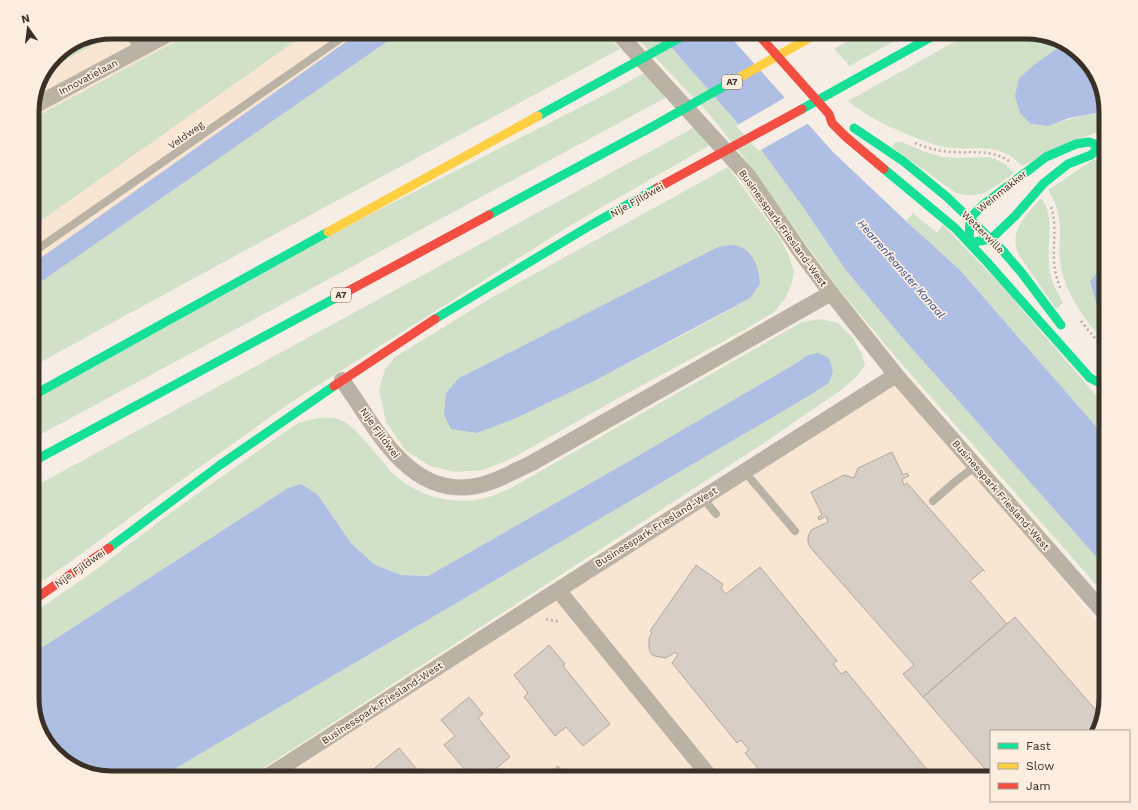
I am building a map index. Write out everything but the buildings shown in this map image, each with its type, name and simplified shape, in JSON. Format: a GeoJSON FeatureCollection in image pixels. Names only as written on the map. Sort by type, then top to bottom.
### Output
{"type":"FeatureCollection","features":[{"type":"Feature","properties":{"kind":"main road"},"geometry":{"type":"LineString","coordinates":[[39,392],[677,39]]}},
{"type":"Feature","properties":{"kind":"main road","name":"Wetterwille"},"geometry":{"type":"LineString","coordinates":[[762,39],[829,114],[832,123],[846,137],[949,223],[969,243],[1090,378],[1099,384]]}},
{"type":"Feature","properties":{"kind":"main road","name":"A7"},"geometry":{"type":"LineString","coordinates":[[39,458],[650,128],[807,39]]}},
{"type":"Feature","properties":{"kind":"main road","name":"Nije Fjildwei"},"geometry":{"type":"LineString","coordinates":[[39,596],[100,554],[220,465],[342,380],[432,321],[565,240],[927,39]]}},
{"type":"Feature","properties":{"kind":"main road","name":"Wetterwille"},"geometry":{"type":"LineString","coordinates":[[829,114],[843,120],[898,157],[947,196],[991,239],[1021,272],[1066,330]]}},
{"type":"Feature","properties":{"kind":"main road","name":"Weinmakker"},"geometry":{"type":"LineString","coordinates":[[969,243],[970,218],[984,204],[1046,157],[1076,144],[1089,142],[1099,145]]}},
{"type":"Feature","properties":{"kind":"main road","name":"Weinmakker"},"geometry":{"type":"LineString","coordinates":[[991,239],[1015,216],[1038,188],[1048,179],[1068,164],[1091,155],[1099,149]]}},
{"type":"Feature","properties":{"kind":"main road"},"geometry":{"type":"LineString","coordinates":[[969,243],[991,239]]}},
{"type":"Feature","properties":{"kind":"street"},"geometry":{"type":"LineString","coordinates":[[137,39],[144,47]]}},
{"type":"Feature","properties":{"kind":"street","name":"Innovatielaan"},"geometry":{"type":"LineString","coordinates":[[40,103],[159,39]]}},
{"type":"Feature","properties":{"kind":"street","name":"Businesspark Friesland-West"},"geometry":{"type":"LineString","coordinates":[[623,39],[749,177],[802,254],[896,375],[1099,607]]}},
{"type":"Feature","properties":{"kind":"street","name":"Nije Fjildwei"},"geometry":{"type":"LineString","coordinates":[[342,380],[386,444],[401,462],[420,476],[430,481],[449,487],[469,487],[500,478],[532,463],[831,293]]}},
{"type":"Feature","properties":{"kind":"street","name":"Businesspark Friesland-West"},"geometry":{"type":"LineString","coordinates":[[276,771],[896,375]]}},
{"type":"Feature","properties":{"kind":"street"},"geometry":{"type":"LineString","coordinates":[[558,590],[706,771]]}},
{"type":"Feature","properties":{"kind":"lane","name":"Veldweg"},"geometry":{"type":"LineString","coordinates":[[39,249],[340,39]]}},
{"type":"Feature","properties":{"kind":"lane"},"geometry":{"type":"LineString","coordinates":[[933,501],[976,466]]}},
{"type":"Feature","properties":{"kind":"lane"},"geometry":{"type":"LineString","coordinates":[[744,471],[795,531]]}},
{"type":"Feature","properties":{"kind":"lane"},"geometry":{"type":"LineString","coordinates":[[703,498],[716,514]]}},
{"type":"Feature","properties":{"kind":"path"},"geometry":{"type":"LineString","coordinates":[[913,142],[924,147],[941,151],[994,154],[1001,156],[1013,164]]}},
{"type":"Feature","properties":{"kind":"path"},"geometry":{"type":"LineString","coordinates":[[1049,202],[1054,216],[1055,225],[1055,272],[1062,291]]}},
{"type":"Feature","properties":{"kind":"path"},"geometry":{"type":"LineString","coordinates":[[1078,316],[1099,344]]}},
{"type":"Feature","properties":{"kind":"path"},"geometry":{"type":"LineString","coordinates":[[543,619],[559,621],[565,624]]}},
{"type":"Feature","properties":{"kind":"shaded area"},"geometry":{"type":"Polygon","coordinates":[[[112,39],[388,39],[39,287],[39,107],[41,93],[51,72],[60,60],[72,51],[98,40],[112,39]]]}},
{"type":"Feature","properties":{"kind":"shaded area"},"geometry":{"type":"Polygon","coordinates":[[[896,375],[1099,624],[1099,703],[1098,712],[1091,730],[990,730],[990,771],[276,771],[896,375]]]}},
{"type":"Feature","properties":{"kind":"green space"},"geometry":{"type":"Polygon","coordinates":[[[180,39],[298,39],[39,222],[39,115],[180,39]]]}},
{"type":"Feature","properties":{"kind":"green space"},"geometry":{"type":"Polygon","coordinates":[[[391,39],[610,39],[620,49],[325,207],[39,363],[39,283],[391,39]]]}},
{"type":"Feature","properties":{"kind":"green space"},"geometry":{"type":"Polygon","coordinates":[[[638,39],[664,39],[761,150],[803,207],[845,269],[901,336],[1099,560],[1099,588],[900,362],[837,287],[745,159],[710,115],[638,39]]]}},
{"type":"Feature","properties":{"kind":"green space"},"geometry":{"type":"Polygon","coordinates":[[[852,39],[898,39],[850,66],[834,49],[852,39]]]}},
{"type":"Feature","properties":{"kind":"green space"},"geometry":{"type":"Polygon","coordinates":[[[959,39],[1026,39],[1045,41],[1060,48],[1041,60],[1019,78],[1049,126],[1077,117],[1099,113],[1099,133],[1094,133],[1022,166],[1013,158],[995,150],[944,147],[925,141],[876,120],[862,112],[848,101],[959,39]]]}},
{"type":"Feature","properties":{"kind":"green space"},"geometry":{"type":"Polygon","coordinates":[[[102,40],[56,65],[60,60],[72,51],[89,43],[102,40]]]}},
{"type":"Feature","properties":{"kind":"green space"},"geometry":{"type":"Polygon","coordinates":[[[644,73],[667,97],[39,435],[39,397],[367,216],[608,93],[644,73]]]}},
{"type":"Feature","properties":{"kind":"green space"},"geometry":{"type":"Polygon","coordinates":[[[695,127],[710,145],[571,225],[290,403],[39,583],[39,484],[695,127]]]}},
{"type":"Feature","properties":{"kind":"green space"},"geometry":{"type":"Polygon","coordinates":[[[895,142],[902,142],[942,157],[989,157],[1005,164],[1014,173],[981,194],[968,195],[956,193],[892,147],[895,142]]]}},
{"type":"Feature","properties":{"kind":"green space"},"geometry":{"type":"Polygon","coordinates":[[[1099,159],[1099,270],[1090,281],[1099,309],[1099,336],[1077,306],[1066,285],[1060,261],[1060,223],[1055,203],[1048,190],[1093,160],[1099,159]]]}},
{"type":"Feature","properties":{"kind":"green space"},"geometry":{"type":"Polygon","coordinates":[[[728,167],[780,238],[794,271],[792,283],[785,299],[774,312],[509,460],[483,470],[455,472],[430,466],[405,450],[386,422],[379,390],[385,369],[395,357],[491,298],[728,167]],[[718,247],[459,378],[477,433],[521,415],[585,385],[750,298],[718,247]]]}},
{"type":"Feature","properties":{"kind":"green space"},"geometry":{"type":"Polygon","coordinates":[[[1041,198],[1047,208],[1049,217],[1050,272],[1063,303],[1056,309],[1019,255],[1016,246],[1015,238],[1020,224],[1041,198]]]}},
{"type":"Feature","properties":{"kind":"green space"},"geometry":{"type":"Polygon","coordinates":[[[913,213],[937,233],[943,225],[1001,285],[1099,399],[1099,430],[960,270],[906,221],[913,213]]]}},
{"type":"Feature","properties":{"kind":"green space"},"geometry":{"type":"Polygon","coordinates":[[[821,319],[838,323],[852,337],[862,354],[865,365],[856,377],[841,390],[764,443],[259,771],[171,771],[829,383],[808,355],[631,460],[428,576],[401,575],[375,565],[351,543],[318,495],[288,488],[39,649],[39,609],[97,569],[173,511],[298,423],[326,418],[343,421],[357,432],[393,473],[412,488],[434,497],[457,501],[481,499],[509,489],[802,322],[821,319]]]}},
{"type":"Feature","properties":{"kind":"water"},"geometry":{"type":"Polygon","coordinates":[[[350,39],[391,39],[39,283],[39,259],[350,39]]]}},
{"type":"Feature","properties":{"kind":"water","name":"Hearrenfeanster Kanaal"},"geometry":{"type":"Polygon","coordinates":[[[664,39],[732,39],[833,152],[960,270],[1099,430],[1099,560],[901,336],[845,269],[803,207],[761,150],[664,39]]]}},
{"type":"Feature","properties":{"kind":"water"},"geometry":{"type":"Polygon","coordinates":[[[1060,48],[1066,51],[1078,60],[1084,68],[1091,80],[1098,98],[1099,113],[1069,118],[1049,126],[1031,124],[1020,113],[1015,96],[1019,78],[1035,64],[1060,48]]]}},
{"type":"Feature","properties":{"kind":"water"},"geometry":{"type":"Polygon","coordinates":[[[730,245],[743,248],[751,255],[756,264],[760,284],[750,298],[596,380],[514,419],[477,433],[451,429],[444,415],[446,393],[459,378],[718,247],[730,245]]]}},
{"type":"Feature","properties":{"kind":"water"},"geometry":{"type":"Polygon","coordinates":[[[1099,270],[1099,309],[1097,307],[1090,281],[1099,270]]]}},
{"type":"Feature","properties":{"kind":"water"},"geometry":{"type":"Polygon","coordinates":[[[818,353],[829,358],[833,371],[829,383],[171,771],[112,771],[93,769],[76,761],[60,750],[45,726],[40,712],[39,703],[39,649],[288,488],[301,484],[318,495],[351,543],[375,565],[401,575],[428,576],[631,460],[808,355],[818,353]]]}},
{"type":"Feature","properties":{"kind":"pier"},"geometry":{"type":"Polygon","coordinates":[[[786,97],[809,123],[759,151],[736,126],[786,97]]]}},
{"type":"Feature","properties":{"kind":"traffic: fast"},"geometry":{"type":"LineString","coordinates":[[538,116],[677,39]]}},
{"type":"Feature","properties":{"kind":"traffic: fast"},"geometry":{"type":"LineString","coordinates":[[802,109],[927,39]]}},
{"type":"Feature","properties":{"kind":"traffic: fast"},"geometry":{"type":"LineString","coordinates":[[489,215],[726,85]]}},
{"type":"Feature","properties":{"kind":"traffic: fast"},"geometry":{"type":"LineString","coordinates":[[854,128],[903,161],[947,197],[1002,250],[1021,272],[1061,325]]}},
{"type":"Feature","properties":{"kind":"traffic: fast"},"geometry":{"type":"LineString","coordinates":[[1099,146],[1089,142],[1076,144],[1046,157],[984,204],[970,218],[969,243],[991,239],[1015,216],[1044,183],[1068,164],[1091,155],[1099,147]]}},
{"type":"Feature","properties":{"kind":"traffic: fast"},"geometry":{"type":"LineString","coordinates":[[884,169],[955,228],[1090,378],[1099,382]]}},
{"type":"Feature","properties":{"kind":"traffic: fast"},"geometry":{"type":"LineString","coordinates":[[435,319],[591,225],[657,188]]}},
{"type":"Feature","properties":{"kind":"traffic: fast"},"geometry":{"type":"LineString","coordinates":[[39,392],[328,232]]}},
{"type":"Feature","properties":{"kind":"traffic: fast"},"geometry":{"type":"LineString","coordinates":[[39,458],[339,296]]}},
{"type":"Feature","properties":{"kind":"traffic: fast"},"geometry":{"type":"LineString","coordinates":[[109,548],[220,465],[334,386]]}},
{"type":"Feature","properties":{"kind":"traffic: slow"},"geometry":{"type":"LineString","coordinates":[[726,85],[808,39]]}},
{"type":"Feature","properties":{"kind":"traffic: slow"},"geometry":{"type":"LineString","coordinates":[[328,232],[538,116]]}},
{"type":"Feature","properties":{"kind":"traffic: jam"},"geometry":{"type":"LineString","coordinates":[[762,39],[829,114],[832,123],[846,137],[884,169]]}},
{"type":"Feature","properties":{"kind":"traffic: jam"},"geometry":{"type":"LineString","coordinates":[[657,188],[802,109]]}},
{"type":"Feature","properties":{"kind":"traffic: jam"},"geometry":{"type":"LineString","coordinates":[[339,296],[489,215]]}},
{"type":"Feature","properties":{"kind":"traffic: jam"},"geometry":{"type":"LineString","coordinates":[[334,386],[435,319]]}},
{"type":"Feature","properties":{"kind":"traffic: jam"},"geometry":{"type":"LineString","coordinates":[[39,596],[109,548]]}}]}
